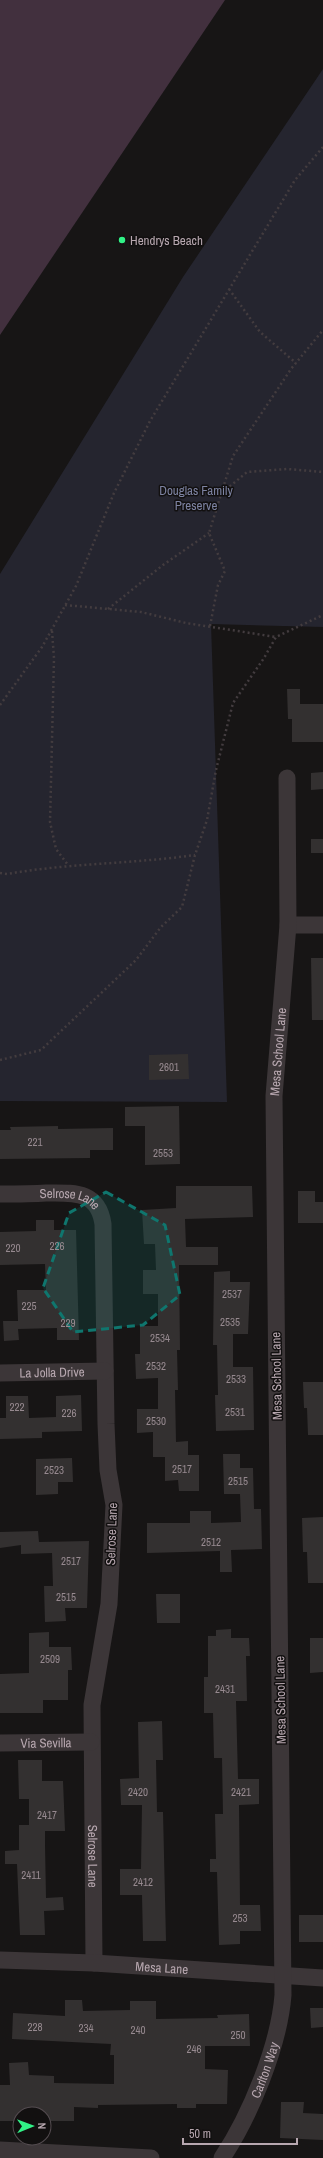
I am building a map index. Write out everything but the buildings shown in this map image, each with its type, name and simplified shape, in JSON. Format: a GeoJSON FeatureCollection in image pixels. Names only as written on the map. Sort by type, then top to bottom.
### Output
{"type":"FeatureCollection","features":[{"type":"Feature","properties":{"kind":"street","name":"Mesa School Lane"},"geometry":{"type":"LineString","coordinates":[[282,1974],[274,1096],[288,924],[287,778]]}},
{"type":"Feature","properties":{"kind":"street"},"geometry":{"type":"LineString","coordinates":[[288,924],[323,925]]}},
{"type":"Feature","properties":{"kind":"street","name":"Selrose Lane"},"geometry":{"type":"LineString","coordinates":[[0,1194],[79,1194],[93,1202],[98,1208],[103,1224],[108,1470],[114,1505],[109,1604],[92,1705],[91,1742],[94,1963]]}},
{"type":"Feature","properties":{"kind":"street","name":"La Jolla Drive"},"geometry":{"type":"LineString","coordinates":[[0,1372],[105,1371]]}},
{"type":"Feature","properties":{"kind":"street","name":"Via Sevilla"},"geometry":{"type":"LineString","coordinates":[[0,1743],[91,1742]]}},
{"type":"Feature","properties":{"kind":"street","name":"Mesa Lane"},"geometry":{"type":"LineString","coordinates":[[0,1960],[94,1963],[282,1974],[323,1978]]}},
{"type":"Feature","properties":{"kind":"street","name":"Carlton Way"},"geometry":{"type":"LineString","coordinates":[[222,2158],[247,2113],[267,2063],[282,2008],[282,1974]]}},
{"type":"Feature","properties":{"kind":"street"},"geometry":{"type":"LineString","coordinates":[[0,2150],[152,2158]]}},
{"type":"Feature","properties":{"kind":"path"},"geometry":{"type":"LineString","coordinates":[[0,705],[42,647],[76,586],[114,493],[150,421],[295,180],[323,147]]}},
{"type":"Feature","properties":{"kind":"path"},"geometry":{"type":"LineString","coordinates":[[229,289],[260,332],[296,363]]}},
{"type":"Feature","properties":{"kind":"path"},"geometry":{"type":"LineString","coordinates":[[108,610],[209,533],[233,456],[296,363],[323,330]]}},
{"type":"Feature","properties":{"kind":"path"},"geometry":{"type":"LineString","coordinates":[[222,493],[247,472],[287,469],[323,472]]}},
{"type":"Feature","properties":{"kind":"path"},"geometry":{"type":"LineString","coordinates":[[209,533],[225,571],[218,585],[210,626]]}},
{"type":"Feature","properties":{"kind":"path"},"geometry":{"type":"LineString","coordinates":[[65,605],[141,612],[210,626],[276,637],[323,615]]}},
{"type":"Feature","properties":{"kind":"path"},"geometry":{"type":"LineString","coordinates":[[52,629],[54,658],[50,822],[56,849],[68,865]]}},
{"type":"Feature","properties":{"kind":"path"},"geometry":{"type":"LineString","coordinates":[[0,1060],[41,1050],[136,960],[161,927],[182,907],[195,855],[207,820],[216,770],[233,703],[264,658],[276,637]]}},
{"type":"Feature","properties":{"kind":"path"},"geometry":{"type":"LineString","coordinates":[[0,873],[68,865],[152,861],[195,855]]}},
{"type":"Feature","properties":{"kind":"highlighted area"},"geometry":{"type":"Polygon","coordinates":[[[106,1192],[165,1225],[180,1295],[143,1325],[73,1332],[43,1288],[69,1213],[106,1192]]]}},
{"type":"Feature","properties":{"kind":"green space","name":"Douglas Family Preserve"},"geometry":{"type":"Polygon","coordinates":[[[323,69],[323,627],[211,624],[227,1102],[0,1101],[0,574],[183,277],[323,69]]]}},
{"type":"Feature","properties":{"kind":"shaded area"},"geometry":{"type":"Polygon","coordinates":[[[0,0],[225,0],[0,335],[0,0]]]}},
{"type":"Feature","properties":{"kind":"place","name":"Hendrys Beach"},"geometry":{"type":"Point","coordinates":[122,240]}}]}
